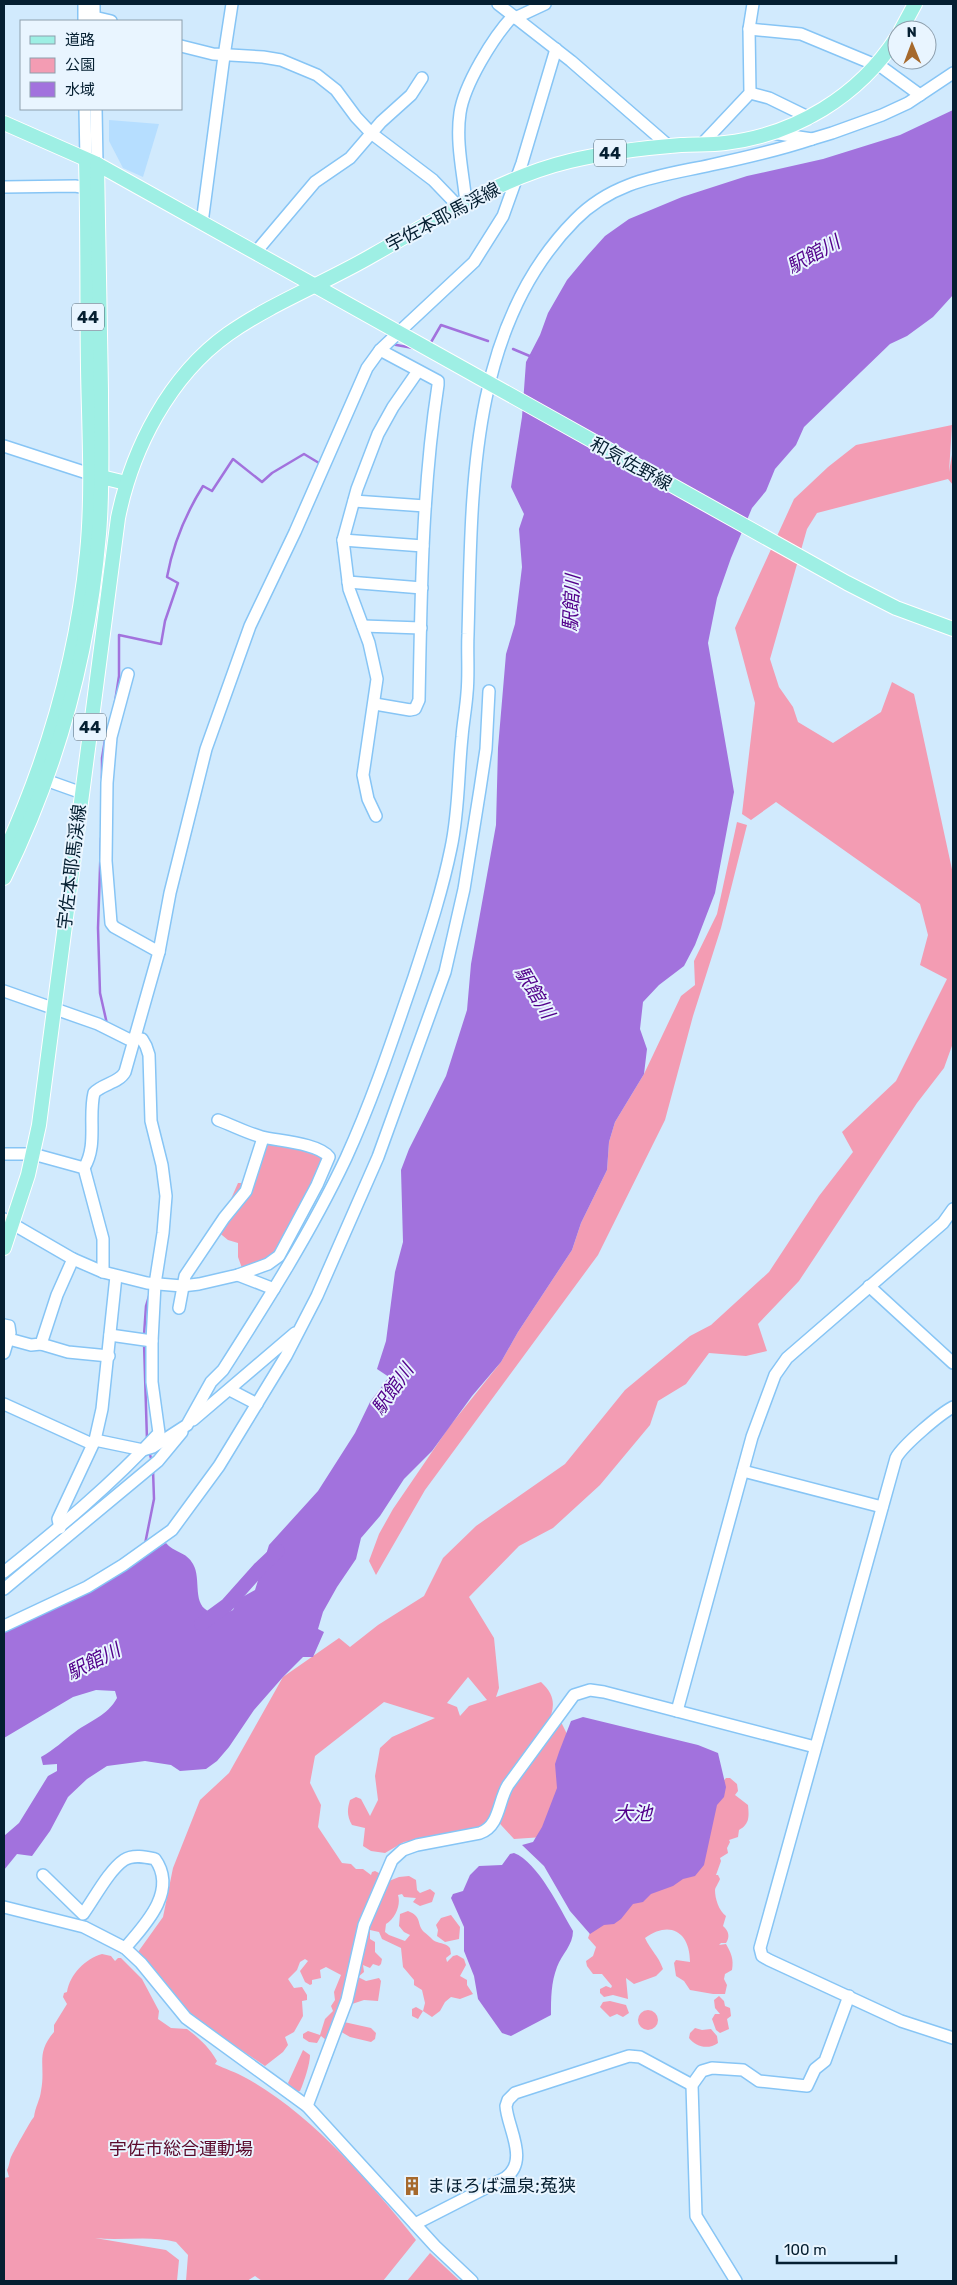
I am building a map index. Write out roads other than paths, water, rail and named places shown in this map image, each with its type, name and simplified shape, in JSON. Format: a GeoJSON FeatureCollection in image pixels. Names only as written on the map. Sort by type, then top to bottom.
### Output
{"type":"FeatureCollection","features":[{"type":"Feature","properties":{"kind":"main road"},"geometry":{"type":"LineString","coordinates":[[906,20],[915,4]]}},
{"type":"Feature","properties":{"kind":"main road","name":"宇佐本耶馬渓線"},"geometry":{"type":"LineString","coordinates":[[4,1248],[8,1221],[33,1154],[54,1008],[115,535],[126,483],[138,451],[151,425],[170,395],[200,360],[234,330],[463,203],[517,180],[570,161],[614,153],[736,142],[772,133],[810,118],[849,92],[877,65],[887,51]]}},
{"type":"Feature","properties":{"kind":"main road"},"geometry":{"type":"LineString","coordinates":[[4,124],[92,162],[316,286]]}},
{"type":"Feature","properties":{"kind":"main road","name":"44"},"geometry":{"type":"LineString","coordinates":[[92,162],[87,188],[96,476]]}},
{"type":"Feature","properties":{"kind":"main road","name":"44"},"geometry":{"type":"LineString","coordinates":[[4,854],[64,726],[83,648],[97,552],[92,162]]}},
{"type":"Feature","properties":{"kind":"main road","name":"和気佐野線"},"geometry":{"type":"LineString","coordinates":[[316,286],[878,600],[953,630]]}},
{"type":"Feature","properties":{"kind":"main road"},"geometry":{"type":"LineString","coordinates":[[96,476],[126,483]]}},
{"type":"Feature","properties":{"kind":"main road","name":"44"},"geometry":{"type":"LineString","coordinates":[[4,878],[41,778]]}},
{"type":"Feature","properties":{"kind":"street"},"geometry":{"type":"LineString","coordinates":[[84,4],[91,20]]}},
{"type":"Feature","properties":{"kind":"street"},"geometry":{"type":"LineString","coordinates":[[91,20],[94,4]]}},
{"type":"Feature","properties":{"kind":"street"},"geometry":{"type":"LineString","coordinates":[[202,223],[232,4]]}},
{"type":"Feature","properties":{"kind":"street"},"geometry":{"type":"LineString","coordinates":[[498,4],[556,49],[670,147]]}},
{"type":"Feature","properties":{"kind":"street"},"geometry":{"type":"LineString","coordinates":[[182,46],[224,56],[272,58],[317,74],[336,90],[356,118],[371,134],[463,203],[465,194],[460,148],[460,113],[486,52],[514,17],[545,4]]}},
{"type":"Feature","properties":{"kind":"street"},"geometry":{"type":"LineString","coordinates":[[701,145],[750,93],[749,29],[753,4]]}},
{"type":"Feature","properties":{"kind":"street"},"geometry":{"type":"LineString","coordinates":[[749,29],[801,34],[877,65],[920,96]]}},
{"type":"Feature","properties":{"kind":"street"},"geometry":{"type":"LineString","coordinates":[[104,1272],[103,1239],[84,1168],[87,1163],[92,1138],[94,1093],[124,1074],[159,952],[170,893],[188,827],[202,763],[250,626],[295,532],[367,368],[380,350],[398,332],[474,262],[503,216],[517,180],[556,49]]}},
{"type":"Feature","properties":{"kind":"street"},"geometry":{"type":"LineString","coordinates":[[4,1589],[158,1461],[187,1426],[211,1382],[224,1370],[316,1217],[346,1158],[367,1110],[390,1052],[441,892],[458,808],[462,738],[468,692],[475,475],[491,385],[507,323],[540,265],[576,219],[592,206],[619,189],[651,177],[715,164],[812,139],[882,115],[920,96],[953,73]]}},
{"type":"Feature","properties":{"kind":"street"},"geometry":{"type":"LineString","coordinates":[[255,253],[315,182],[350,158],[381,122],[410,95],[422,78]]}},
{"type":"Feature","properties":{"kind":"street"},"geometry":{"type":"LineString","coordinates":[[750,93],[778,102],[810,118]]}},
{"type":"Feature","properties":{"kind":"street"},"geometry":{"type":"LineString","coordinates":[[86,110],[92,162]]}},
{"type":"Feature","properties":{"kind":"street"},"geometry":{"type":"LineString","coordinates":[[92,162],[96,110]]}},
{"type":"Feature","properties":{"kind":"street"},"geometry":{"type":"LineString","coordinates":[[772,133],[812,139]]}},
{"type":"Feature","properties":{"kind":"street"},"geometry":{"type":"LineString","coordinates":[[4,187],[75,186],[87,188]]}},
{"type":"Feature","properties":{"kind":"street"},"geometry":{"type":"LineString","coordinates":[[374,704],[410,710],[415,709],[418,704],[425,506],[438,381],[380,350]]}},
{"type":"Feature","properties":{"kind":"street"},"geometry":{"type":"LineString","coordinates":[[376,816],[368,799],[363,775],[376,679],[373,654],[348,582],[343,540],[354,501],[378,434],[393,406],[418,370]]}},
{"type":"Feature","properties":{"kind":"street"},"geometry":{"type":"LineString","coordinates":[[4,446],[96,476]]}},
{"type":"Feature","properties":{"kind":"street"},"geometry":{"type":"LineString","coordinates":[[354,501],[425,506]]}},
{"type":"Feature","properties":{"kind":"street"},"geometry":{"type":"LineString","coordinates":[[343,540],[423,546]]}},
{"type":"Feature","properties":{"kind":"street"},"geometry":{"type":"LineString","coordinates":[[348,582],[422,588]]}},
{"type":"Feature","properties":{"kind":"street"},"geometry":{"type":"LineString","coordinates":[[364,626],[421,628]]}},
{"type":"Feature","properties":{"kind":"street"},"geometry":{"type":"LineString","coordinates":[[128,674],[111,737],[107,783],[106,861],[110,923],[159,952]]}},
{"type":"Feature","properties":{"kind":"street"},"geometry":{"type":"LineString","coordinates":[[4,1626],[87,1587],[123,1565],[172,1530],[219,1466],[300,1328],[378,1157],[445,972],[464,889],[480,789],[486,750],[489,691]]}},
{"type":"Feature","properties":{"kind":"street"},"geometry":{"type":"LineString","coordinates":[[41,778],[82,793]]}},
{"type":"Feature","properties":{"kind":"street"},"geometry":{"type":"LineString","coordinates":[[4,991],[98,1024],[128,1038],[142,1039],[149,1055],[151,1121],[165,1184],[166,1212],[155,1284],[152,1341],[153,1388],[160,1430],[143,1450],[60,1528],[4,1572]]}},
{"type":"Feature","properties":{"kind":"street"},"geometry":{"type":"LineString","coordinates":[[8,1221],[73,1259],[116,1276],[155,1284],[182,1286],[238,1275],[268,1264],[279,1256],[329,1161],[329,1157],[324,1152],[293,1142],[263,1138],[218,1120]]}},
{"type":"Feature","properties":{"kind":"street"},"geometry":{"type":"LineString","coordinates":[[179,1308],[184,1276],[246,1191],[263,1138]]}},
{"type":"Feature","properties":{"kind":"street"},"geometry":{"type":"LineString","coordinates":[[4,1154],[33,1154],[84,1168]]}},
{"type":"Feature","properties":{"kind":"street"},"geometry":{"type":"LineString","coordinates":[[677,1711],[758,1420],[781,1365],[870,1286],[948,1222],[953,1209]]}},
{"type":"Feature","properties":{"kind":"street"},"geometry":{"type":"LineString","coordinates":[[40,1344],[57,1295],[73,1259]]}},
{"type":"Feature","properties":{"kind":"street"},"geometry":{"type":"LineString","coordinates":[[238,1275],[274,1289]]}},
{"type":"Feature","properties":{"kind":"street"},"geometry":{"type":"LineString","coordinates":[[60,1528],[58,1519],[93,1442],[102,1409],[116,1276]]}},
{"type":"Feature","properties":{"kind":"street"},"geometry":{"type":"LineString","coordinates":[[870,1286],[953,1363]]}},
{"type":"Feature","properties":{"kind":"street"},"geometry":{"type":"LineString","coordinates":[[4,1324],[10,1329],[4,1353]]}},
{"type":"Feature","properties":{"kind":"street"},"geometry":{"type":"LineString","coordinates":[[4,1404],[93,1442],[143,1450],[153,1447],[187,1426],[300,1328]]}},
{"type":"Feature","properties":{"kind":"street"},"geometry":{"type":"LineString","coordinates":[[110,1335],[152,1341]]}},
{"type":"Feature","properties":{"kind":"street"},"geometry":{"type":"LineString","coordinates":[[9,1338],[31,1345],[40,1344],[68,1352],[109,1356]]}},
{"type":"Feature","properties":{"kind":"street"},"geometry":{"type":"LineString","coordinates":[[230,1390],[257,1404]]}},
{"type":"Feature","properties":{"kind":"street"},"geometry":{"type":"LineString","coordinates":[[953,1407],[942,1413],[898,1454],[815,1747],[760,1952],[762,1956],[769,1960],[901,2021],[953,2038]]}},
{"type":"Feature","properties":{"kind":"street"},"geometry":{"type":"LineString","coordinates":[[743,1471],[882,1507]]}},
{"type":"Feature","properties":{"kind":"street"},"geometry":{"type":"LineString","coordinates":[[307,2106],[347,2000],[364,1925],[392,1860],[403,1850],[417,1844],[480,1833],[489,1829],[495,1822],[502,1794],[508,1784],[560,1711],[578,1693],[598,1690],[815,1747]]}},
{"type":"Feature","properties":{"kind":"street"},"geometry":{"type":"LineString","coordinates":[[43,1875],[83,1914],[115,1869],[125,1859],[141,1856],[155,1859],[161,1867],[163,1883],[160,1899],[148,1921],[125,1948]]}},
{"type":"Feature","properties":{"kind":"street"},"geometry":{"type":"LineString","coordinates":[[4,1907],[84,1927],[125,1948],[141,1963],[186,2018],[307,2106],[415,2224],[472,2281]]}},
{"type":"Feature","properties":{"kind":"street"},"geometry":{"type":"LineString","coordinates":[[736,2281],[701,2227],[696,2216],[692,2085],[702,2071],[712,2068],[743,2070],[759,2080],[807,2086],[814,2069],[825,2061],[849,1996]]}},
{"type":"Feature","properties":{"kind":"street"},"geometry":{"type":"LineString","coordinates":[[415,2224],[505,2178],[512,2172],[515,2166],[515,2142],[506,2106],[508,2100],[515,2093],[629,2056],[640,2057],[692,2085]]}},
{"type":"Feature","properties":{"kind":"water"},"geometry":{"type":"Polygon","coordinates":[[[953,110],[953,295],[933,317],[907,336],[890,344],[804,427],[796,445],[775,469],[766,491],[752,508],[717,598],[708,643],[734,792],[715,893],[695,945],[684,966],[659,985],[643,1002],[640,1029],[647,1049],[644,1074],[615,1122],[609,1142],[607,1170],[581,1223],[572,1250],[518,1332],[501,1362],[472,1396],[432,1451],[404,1479],[380,1516],[361,1538],[356,1559],[323,1612],[318,1629],[324,1632],[313,1657],[303,1657],[283,1677],[254,1710],[229,1747],[217,1761],[206,1769],[180,1771],[171,1765],[145,1761],[107,1766],[87,1779],[68,1797],[50,1831],[32,1856],[17,1854],[4,1870],[4,1836],[19,1823],[48,1776],[57,1771],[57,1764],[43,1765],[41,1757],[104,1714],[117,1698],[115,1691],[96,1690],[73,1697],[4,1738],[4,1632],[81,1596],[166,1543],[187,1557],[193,1564],[196,1570],[199,1598],[205,1609],[219,1614],[233,1610],[237,1600],[255,1590],[269,1545],[318,1491],[355,1433],[370,1402],[389,1377],[377,1369],[386,1341],[395,1272],[403,1242],[401,1170],[409,1149],[446,1076],[467,1010],[471,964],[496,825],[498,748],[506,654],[515,624],[522,567],[519,529],[524,514],[511,487],[522,417],[526,362],[540,335],[548,313],[567,280],[587,256],[605,236],[629,219],[682,197],[747,176],[823,159],[900,135],[953,110]]]}},
{"type":"Feature","properties":{"kind":"water","name":"大池"},"geometry":{"type":"Polygon","coordinates":[[[583,1717],[698,1745],[718,1753],[726,1787],[724,1797],[717,1805],[704,1865],[695,1876],[683,1879],[673,1886],[651,1894],[643,1902],[633,1904],[621,1919],[614,1924],[604,1925],[590,1934],[570,1911],[544,1866],[522,1845],[533,1842],[542,1827],[557,1788],[555,1764],[559,1752],[571,1721],[583,1717]]]}},
{"type":"Feature","properties":{"kind":"water"},"geometry":{"type":"Polygon","coordinates":[[[514,1853],[532,1866],[548,1887],[573,1931],[573,1936],[555,1973],[551,2015],[511,2036],[502,2033],[478,1999],[474,1976],[464,1951],[464,1927],[451,1898],[453,1894],[463,1891],[470,1875],[479,1866],[502,1865],[510,1854],[514,1853]]]}},
{"type":"Feature","properties":{"kind":"waterway"},"geometry":{"type":"LineString","coordinates":[[430,344],[441,325],[488,341]]}},
{"type":"Feature","properties":{"kind":"waterway"},"geometry":{"type":"LineString","coordinates":[[391,344],[413,348]]}},
{"type":"Feature","properties":{"kind":"waterway"},"geometry":{"type":"LineString","coordinates":[[513,349],[532,357]]}},
{"type":"Feature","properties":{"kind":"waterway"},"geometry":{"type":"LineString","coordinates":[[115,702],[119,676],[119,635],[161,644],[165,621],[178,583],[167,577],[176,541],[185,519],[203,486],[212,491],[233,459],[262,482],[272,473],[304,454],[319,463],[321,461]]}},
{"type":"Feature","properties":{"kind":"waterway"},"geometry":{"type":"LineString","coordinates":[[102,778],[102,758],[106,734]]}},
{"type":"Feature","properties":{"kind":"waterway"},"geometry":{"type":"LineString","coordinates":[[101,838],[98,928],[100,993],[107,1024]]}},
{"type":"Feature","properties":{"kind":"waterway"},"geometry":{"type":"LineString","coordinates":[[144,1335],[146,1306],[149,1296]]}},
{"type":"Feature","properties":{"kind":"waterway"},"geometry":{"type":"LineString","coordinates":[[144,1343],[147,1440]]}},
{"type":"Feature","properties":{"kind":"waterway"},"geometry":{"type":"LineString","coordinates":[[149,1451],[152,1462]]}},
{"type":"Feature","properties":{"kind":"waterway"},"geometry":{"type":"LineString","coordinates":[[145,1544],[154,1499],[153,1470]]}},
{"type":"Feature","properties":{"kind":"waterway","name":"駅館川"},"geometry":{"type":"LineString","coordinates":[[201,1624],[227,1605],[278,1551]]}},
{"type":"Feature","properties":{"kind":"place","name":"まほろば温泉;菟狭"},"geometry":{"type":"Point","coordinates":[412,2186]}},
{"type":"Feature","properties":{"kind":"park label","name":"宇佐市総合運動場"},"geometry":{"type":"Point","coordinates":[181,2149]}}]}
